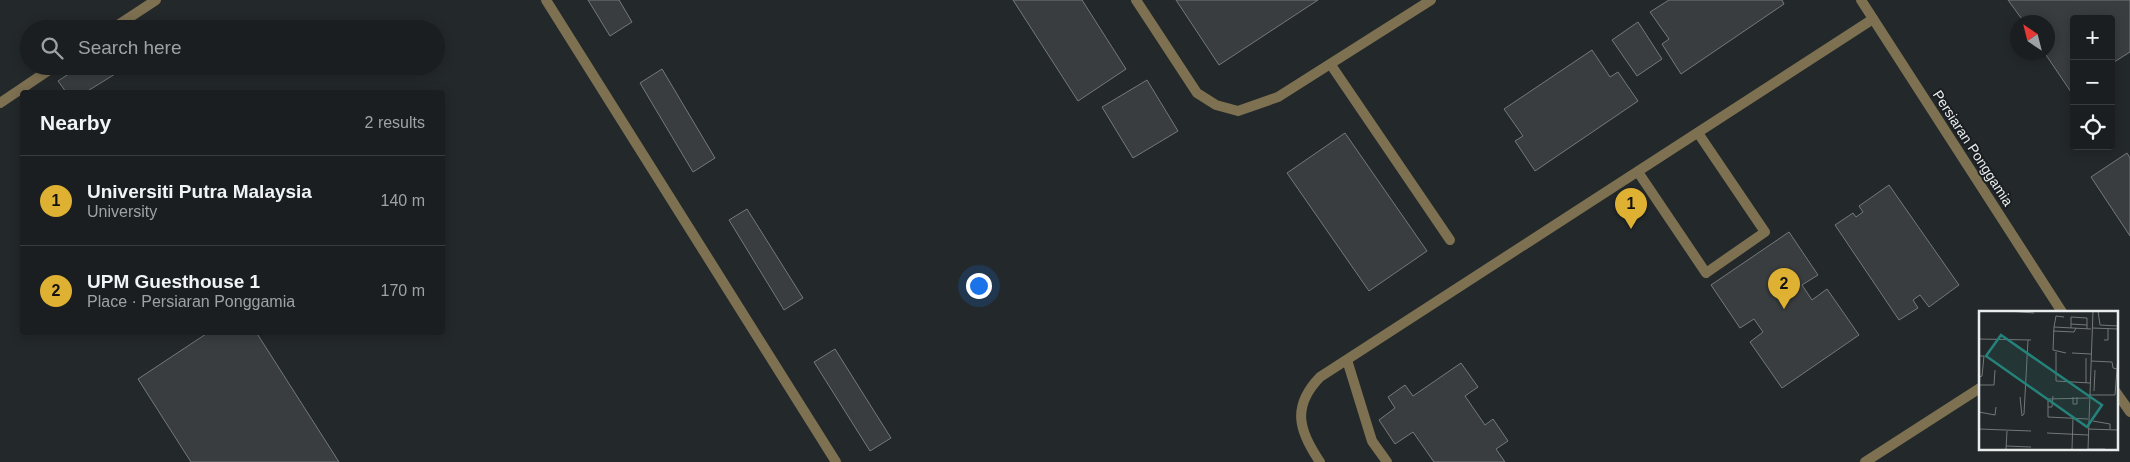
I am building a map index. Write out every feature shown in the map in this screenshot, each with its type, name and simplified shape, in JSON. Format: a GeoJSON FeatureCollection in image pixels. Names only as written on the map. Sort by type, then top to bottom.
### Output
{"type":"FeatureCollection","features":[{"type":"Feature","properties":{"kind":"street"},"geometry":{"type":"LineString","coordinates":[[126,20],[156,0]]}},
{"type":"Feature","properties":{"kind":"street"},"geometry":{"type":"LineString","coordinates":[[546,0],[836,462]]}},
{"type":"Feature","properties":{"kind":"street"},"geometry":{"type":"LineString","coordinates":[[1136,0],[1197,93],[1216,105],[1238,111],[1278,97],[1432,0]]}},
{"type":"Feature","properties":{"kind":"street","name":"Persiaran Ponggamia"},"geometry":{"type":"LineString","coordinates":[[1860,0],[2061,311]]}},
{"type":"Feature","properties":{"kind":"street"},"geometry":{"type":"LineString","coordinates":[[1320,462],[1305,440],[1302,429],[1302,407],[1316,381],[1873,20]]}},
{"type":"Feature","properties":{"kind":"street"},"geometry":{"type":"LineString","coordinates":[[1331,65],[1450,240]]}},
{"type":"Feature","properties":{"kind":"street"},"geometry":{"type":"LineString","coordinates":[[0,102],[41,75]]}},
{"type":"Feature","properties":{"kind":"street"},"geometry":{"type":"LineString","coordinates":[[1638,172],[1706,272],[1766,232],[1698,133]]}},
{"type":"Feature","properties":{"kind":"street"},"geometry":{"type":"LineString","coordinates":[[1348,360],[1372,441],[1387,462]]}},
{"type":"Feature","properties":{"kind":"street"},"geometry":{"type":"LineString","coordinates":[[1865,462],[1979,389]]}},
{"type":"Feature","properties":{"kind":"street"},"geometry":{"type":"LineString","coordinates":[[2118,395],[2130,412]]}},
{"type":"Feature","properties":{"kind":"building"},"geometry":{"type":"Polygon","coordinates":[[[588,0],[619,0],[632,22],[610,36],[588,0]]]}},
{"type":"Feature","properties":{"kind":"building"},"geometry":{"type":"Polygon","coordinates":[[[1013,0],[1082,0],[1126,69],[1078,101],[1013,0]]]}},
{"type":"Feature","properties":{"kind":"building"},"geometry":{"type":"Polygon","coordinates":[[[1176,0],[1318,0],[1219,65],[1176,0]]]}},
{"type":"Feature","properties":{"kind":"building"},"geometry":{"type":"Polygon","coordinates":[[[1669,0],[1782,0],[1784,4],[1681,74],[1662,44],[1669,39],[1650,12],[1669,0]]]}},
{"type":"Feature","properties":{"kind":"building"},"geometry":{"type":"Polygon","coordinates":[[[2008,0],[2130,0],[2130,52],[2115,61],[2115,15],[2070,15],[2070,91],[2049,60],[2055,60],[2055,15],[2019,15],[2008,0]]]}},
{"type":"Feature","properties":{"kind":"building"},"geometry":{"type":"Polygon","coordinates":[[[1638,22],[1662,59],[1637,76],[1612,40],[1638,22]]]}},
{"type":"Feature","properties":{"kind":"building"},"geometry":{"type":"Polygon","coordinates":[[[1592,50],[1610,77],[1618,72],[1638,101],[1535,171],[1515,141],[1523,136],[1504,109],[1592,50]]]}},
{"type":"Feature","properties":{"kind":"building"},"geometry":{"type":"Polygon","coordinates":[[[662,69],[715,158],[693,172],[640,83],[662,69]]]}},
{"type":"Feature","properties":{"kind":"building"},"geometry":{"type":"Polygon","coordinates":[[[67,75],[113,75],[89,90],[65,90],[58,81],[67,75]]]}},
{"type":"Feature","properties":{"kind":"building"},"geometry":{"type":"Polygon","coordinates":[[[1147,80],[1178,131],[1133,158],[1102,107],[1147,80]]]}},
{"type":"Feature","properties":{"kind":"building"},"geometry":{"type":"Polygon","coordinates":[[[1345,133],[1427,251],[1369,291],[1287,173],[1345,133]]]}},
{"type":"Feature","properties":{"kind":"building"},"geometry":{"type":"Polygon","coordinates":[[[2127,153],[2130,158],[2130,236],[2091,177],[2127,153]]]}},
{"type":"Feature","properties":{"kind":"building"},"geometry":{"type":"Polygon","coordinates":[[[1889,185],[1959,285],[1929,307],[1920,295],[1913,300],[1918,308],[1899,320],[1835,225],[1853,213],[1856,217],[1863,212],[1859,206],[1889,185]]]}},
{"type":"Feature","properties":{"kind":"building"},"geometry":{"type":"Polygon","coordinates":[[[747,209],[803,298],[784,310],[729,220],[747,209]]]}},
{"type":"Feature","properties":{"kind":"building"},"geometry":{"type":"Polygon","coordinates":[[[1789,232],[1818,275],[1802,285],[1812,300],[1827,289],[1859,335],[1782,388],[1750,342],[1763,332],[1754,319],[1740,328],[1711,285],[1789,232]]]}},
{"type":"Feature","properties":{"kind":"building"},"geometry":{"type":"Polygon","coordinates":[[[204,335],[258,335],[339,462],[191,462],[138,379],[204,335]]]}},
{"type":"Feature","properties":{"kind":"building"},"geometry":{"type":"Polygon","coordinates":[[[835,349],[891,438],[870,451],[814,362],[835,349]]]}},
{"type":"Feature","properties":{"kind":"building"},"geometry":{"type":"Polygon","coordinates":[[[1461,363],[1478,387],[1465,396],[1485,425],[1493,419],[1508,441],[1496,449],[1505,462],[1434,462],[1413,432],[1395,444],[1379,420],[1395,408],[1388,397],[1405,385],[1413,396],[1461,363]]]}},
{"type":"Feature","properties":{"kind":"place","name":"Universiti Putra Malaysia"},"geometry":{"type":"Point","coordinates":[1631,229]}},
{"type":"Feature","properties":{"kind":"place","name":"UPM Guesthouse 1"},"geometry":{"type":"Point","coordinates":[1784,309]}}]}
